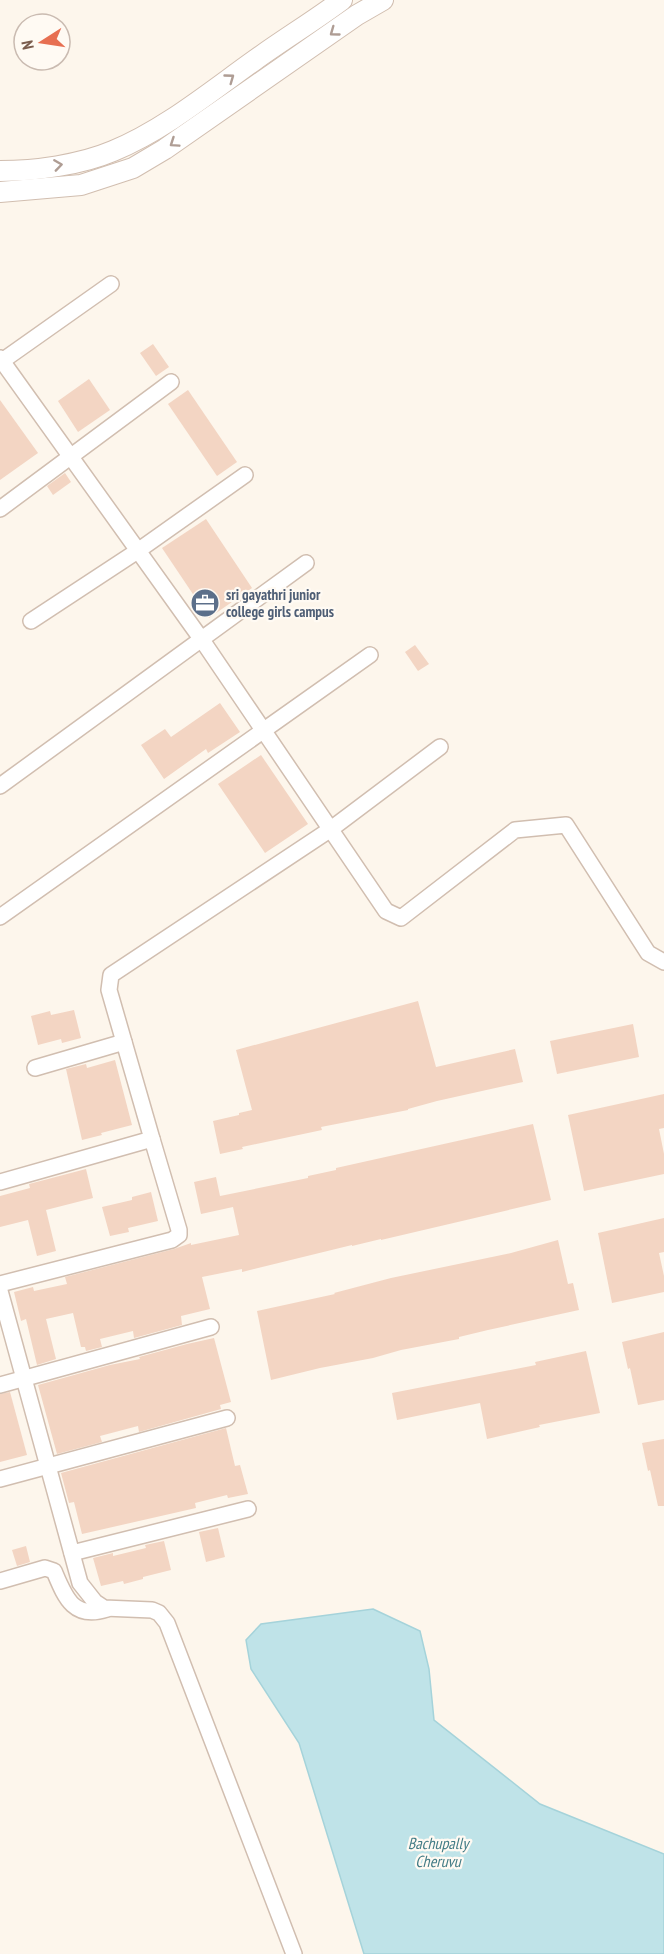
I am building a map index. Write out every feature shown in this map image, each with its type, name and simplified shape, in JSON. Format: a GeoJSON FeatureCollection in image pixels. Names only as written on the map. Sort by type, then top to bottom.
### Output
{"type":"FeatureCollection","features":[{"type":"Feature","properties":{"kind":"street"},"geometry":{"type":"LineString","coordinates":[[0,171],[15,171],[92,159],[143,137],[342,0]]}},
{"type":"Feature","properties":{"kind":"street"},"geometry":{"type":"LineString","coordinates":[[0,192],[81,185],[133,168],[165,149],[357,15],[383,0]]}},
{"type":"Feature","properties":{"kind":"street"},"geometry":{"type":"LineString","coordinates":[[111,284],[1,360],[139,550],[386,910],[401,918],[515,830],[566,825],[648,953],[664,962]]}},
{"type":"Feature","properties":{"kind":"street"},"geometry":{"type":"LineString","coordinates":[[0,509],[171,382]]}},
{"type":"Feature","properties":{"kind":"street"},"geometry":{"type":"LineString","coordinates":[[31,621],[139,550],[245,475]]}},
{"type":"Feature","properties":{"kind":"street"},"geometry":{"type":"LineString","coordinates":[[0,786],[306,563]]}},
{"type":"Feature","properties":{"kind":"street"},"geometry":{"type":"LineString","coordinates":[[0,917],[265,732],[370,655]]}},
{"type":"Feature","properties":{"kind":"street"},"geometry":{"type":"LineString","coordinates":[[0,1284],[172,1240],[179,1235],[109,990],[111,975],[331,829],[440,747]]}},
{"type":"Feature","properties":{"kind":"street"},"geometry":{"type":"LineString","coordinates":[[35,1068],[124,1042]]}},
{"type":"Feature","properties":{"kind":"street"},"geometry":{"type":"LineString","coordinates":[[0,1182],[152,1139]]}},
{"type":"Feature","properties":{"kind":"street"},"geometry":{"type":"LineString","coordinates":[[0,1291],[80,1583],[95,1602],[107,1609]]}},
{"type":"Feature","properties":{"kind":"street"},"geometry":{"type":"LineString","coordinates":[[0,1385],[211,1327]]}},
{"type":"Feature","properties":{"kind":"street"},"geometry":{"type":"LineString","coordinates":[[0,1479],[227,1418]]}},
{"type":"Feature","properties":{"kind":"street"},"geometry":{"type":"LineString","coordinates":[[72,1553],[248,1509]]}},
{"type":"Feature","properties":{"kind":"street"},"geometry":{"type":"LineString","coordinates":[[0,1581],[45,1568],[54,1571],[66,1600],[80,1610],[95,1613],[107,1609],[152,1610],[159,1613],[167,1623],[294,1954]]}},
{"type":"Feature","properties":{"kind":"water","name":"Bachupally Cheruvu"},"geometry":{"type":"Polygon","coordinates":[[[373,1609],[420,1631],[429,1669],[434,1720],[540,1804],[664,1854],[664,1954],[364,1954],[299,1743],[251,1669],[246,1640],[261,1624],[373,1609]]]}},
{"type":"Feature","properties":{"kind":"building"},"geometry":{"type":"Polygon","coordinates":[[[153,344],[169,367],[156,376],[140,353],[153,344]]]}},
{"type":"Feature","properties":{"kind":"building"},"geometry":{"type":"Polygon","coordinates":[[[89,379],[110,410],[78,432],[58,401],[89,379]]]}},
{"type":"Feature","properties":{"kind":"building"},"geometry":{"type":"Polygon","coordinates":[[[188,390],[237,462],[217,476],[168,404],[188,390]]]}},
{"type":"Feature","properties":{"kind":"building"},"geometry":{"type":"Polygon","coordinates":[[[0,400],[38,453],[0,480],[0,400]]]}},
{"type":"Feature","properties":{"kind":"building"},"geometry":{"type":"Polygon","coordinates":[[[65,473],[71,482],[53,495],[47,486],[65,473]]]}},
{"type":"Feature","properties":{"kind":"building"},"geometry":{"type":"Polygon","coordinates":[[[206,519],[252,588],[209,618],[162,548],[206,519]]]}},
{"type":"Feature","properties":{"kind":"building"},"geometry":{"type":"Polygon","coordinates":[[[415,645],[429,664],[418,671],[405,652],[415,645]]]}},
{"type":"Feature","properties":{"kind":"building"},"geometry":{"type":"Polygon","coordinates":[[[220,703],[240,732],[208,753],[206,749],[164,779],[141,745],[165,729],[171,737],[220,703]]]}},
{"type":"Feature","properties":{"kind":"building"},"geometry":{"type":"Polygon","coordinates":[[[261,755],[308,824],[265,853],[218,784],[261,755]]]}},
{"type":"Feature","properties":{"kind":"building"},"geometry":{"type":"Polygon","coordinates":[[[418,1001],[436,1067],[515,1049],[523,1082],[437,1101],[408,1110],[321,1127],[322,1130],[220,1154],[213,1121],[252,1110],[236,1050],[418,1001]]]}},
{"type":"Feature","properties":{"kind":"building"},"geometry":{"type":"Polygon","coordinates":[[[74,1010],[81,1038],[62,1043],[61,1039],[38,1045],[31,1016],[50,1011],[51,1015],[74,1010]]]}},
{"type":"Feature","properties":{"kind":"building"},"geometry":{"type":"Polygon","coordinates":[[[633,1024],[639,1057],[557,1074],[550,1041],[633,1024]]]}},
{"type":"Feature","properties":{"kind":"building"},"geometry":{"type":"Polygon","coordinates":[[[115,1060],[132,1125],[82,1140],[66,1069],[86,1064],[87,1068],[115,1060]]]}},
{"type":"Feature","properties":{"kind":"building"},"geometry":{"type":"Polygon","coordinates":[[[664,1094],[664,1128],[659,1129],[664,1154],[664,1174],[584,1191],[568,1115],[664,1094]]]}},
{"type":"Feature","properties":{"kind":"building"},"geometry":{"type":"Polygon","coordinates":[[[533,1124],[551,1200],[242,1272],[242,1269],[202,1277],[210,1309],[181,1316],[182,1325],[134,1338],[133,1331],[100,1339],[102,1347],[86,1351],[85,1347],[81,1347],[73,1313],[46,1319],[56,1359],[37,1365],[26,1319],[21,1321],[14,1292],[33,1287],[34,1291],[67,1284],[65,1277],[191,1243],[191,1245],[239,1235],[233,1207],[201,1214],[194,1182],[216,1177],[220,1196],[308,1178],[308,1176],[336,1170],[336,1168],[533,1124]]]}},
{"type":"Feature","properties":{"kind":"building"},"geometry":{"type":"Polygon","coordinates":[[[86,1169],[93,1198],[46,1210],[56,1251],[37,1256],[28,1220],[0,1227],[0,1196],[30,1188],[29,1184],[86,1169]]]}},
{"type":"Feature","properties":{"kind":"building"},"geometry":{"type":"Polygon","coordinates":[[[151,1192],[158,1221],[128,1228],[129,1232],[110,1236],[102,1207],[132,1200],[132,1197],[151,1192]]]}},
{"type":"Feature","properties":{"kind":"building"},"geometry":{"type":"Polygon","coordinates":[[[664,1218],[664,1252],[659,1253],[664,1276],[664,1292],[612,1303],[598,1233],[664,1218]]]}},
{"type":"Feature","properties":{"kind":"building"},"geometry":{"type":"Polygon","coordinates":[[[558,1240],[568,1284],[573,1283],[579,1310],[271,1380],[257,1311],[335,1294],[391,1278],[511,1253],[558,1240]]]}},
{"type":"Feature","properties":{"kind":"building"},"geometry":{"type":"Polygon","coordinates":[[[664,1332],[664,1400],[638,1405],[622,1342],[664,1332]]]}},
{"type":"Feature","properties":{"kind":"building"},"geometry":{"type":"Polygon","coordinates":[[[214,1338],[231,1402],[220,1405],[221,1409],[139,1432],[138,1426],[100,1436],[102,1442],[57,1454],[38,1385],[214,1338]]]}},
{"type":"Feature","properties":{"kind":"building"},"geometry":{"type":"Polygon","coordinates":[[[586,1351],[600,1413],[539,1425],[540,1427],[487,1439],[480,1403],[397,1420],[392,1393],[536,1365],[535,1362],[586,1351]]]}},
{"type":"Feature","properties":{"kind":"building"},"geometry":{"type":"Polygon","coordinates":[[[10,1392],[27,1455],[0,1462],[0,1394],[10,1392]]]}},
{"type":"Feature","properties":{"kind":"building"},"geometry":{"type":"Polygon","coordinates":[[[226,1428],[235,1466],[240,1465],[248,1494],[228,1498],[227,1495],[195,1503],[196,1508],[82,1534],[74,1502],[69,1503],[61,1473],[226,1428]]]}},
{"type":"Feature","properties":{"kind":"building"},"geometry":{"type":"Polygon","coordinates":[[[664,1439],[664,1506],[658,1506],[642,1443],[664,1439]]]}},
{"type":"Feature","properties":{"kind":"building"},"geometry":{"type":"Polygon","coordinates":[[[218,1528],[225,1557],[206,1562],[199,1532],[218,1528]]]}},
{"type":"Feature","properties":{"kind":"building"},"geometry":{"type":"Polygon","coordinates":[[[164,1541],[171,1570],[124,1584],[123,1581],[101,1586],[93,1558],[113,1553],[113,1556],[164,1541]]]}},
{"type":"Feature","properties":{"kind":"building"},"geometry":{"type":"Polygon","coordinates":[[[26,1546],[30,1562],[17,1566],[12,1550],[26,1546]]]}},
{"type":"Feature","properties":{"kind":"place","name":"sri gayathri junior college girls campus"},"geometry":{"type":"Point","coordinates":[205,603]}}]}
